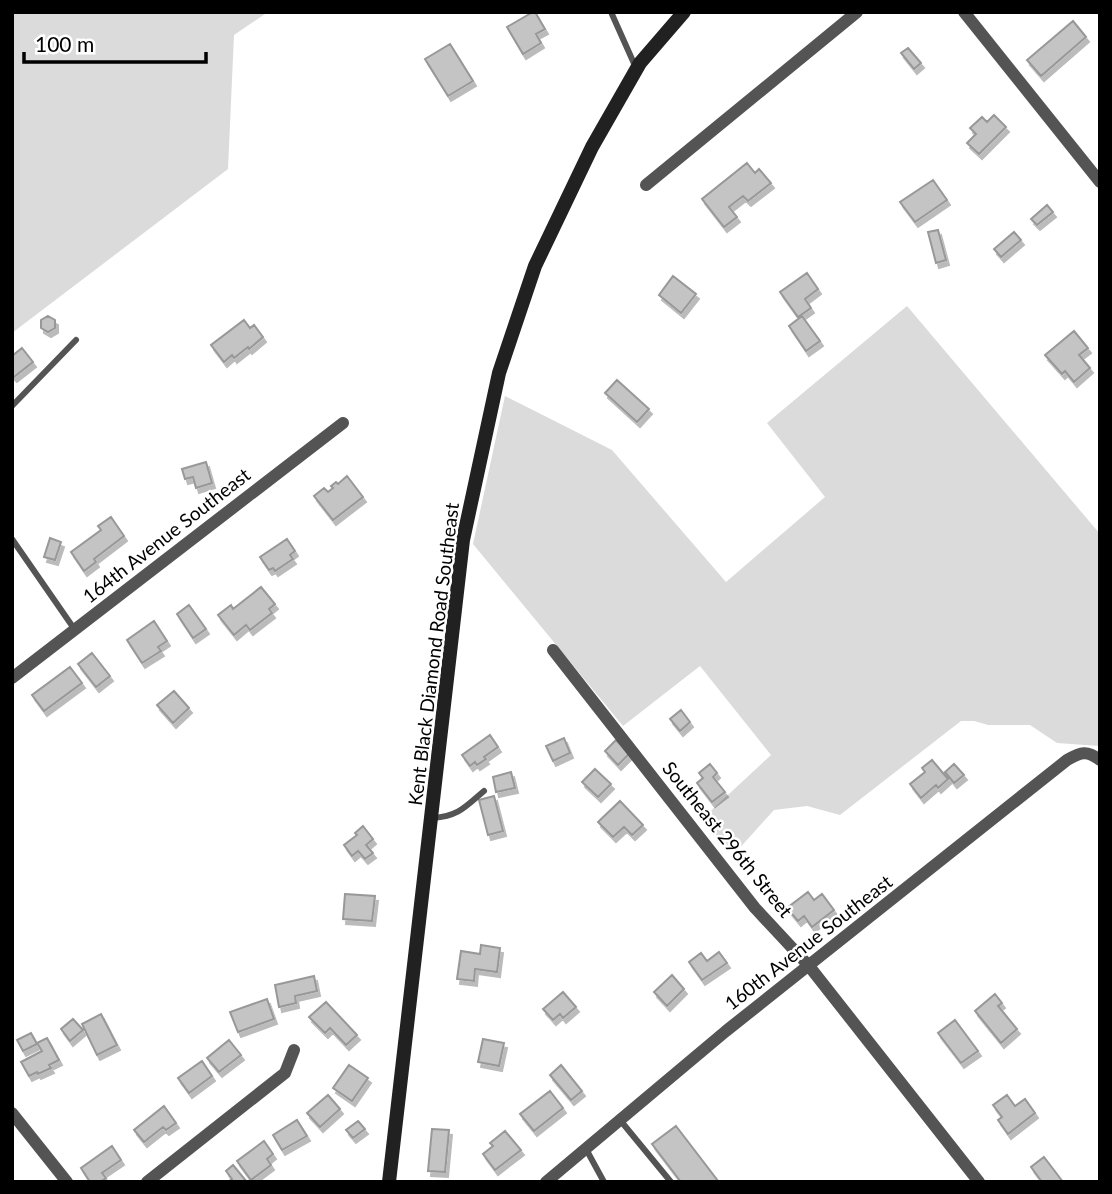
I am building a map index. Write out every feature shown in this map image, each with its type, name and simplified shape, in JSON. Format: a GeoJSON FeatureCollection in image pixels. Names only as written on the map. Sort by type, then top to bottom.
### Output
{"type":"FeatureCollection","features":[{"type":"Feature","properties":{"kind":"street","name":"Kent Black Diamond Road Southeast"},"geometry":{"type":"LineString","coordinates":[[389,1182],[463,540],[499,373],[535,266],[592,147],[640,63],[684,12]]}},
{"type":"Feature","properties":{"kind":"street"},"geometry":{"type":"LineString","coordinates":[[646,185],[857,12]]}},
{"type":"Feature","properties":{"kind":"street"},"geometry":{"type":"LineString","coordinates":[[964,12],[1100,182]]}},
{"type":"Feature","properties":{"kind":"street","name":"164th Avenue Southeast"},"geometry":{"type":"LineString","coordinates":[[12,678],[343,423]]}},
{"type":"Feature","properties":{"kind":"street","name":"Southeast 296th Street"},"geometry":{"type":"LineString","coordinates":[[553,650],[755,908],[809,966],[979,1182]]}},
{"type":"Feature","properties":{"kind":"street","name":"160th Avenue Southeast"},"geometry":{"type":"LineString","coordinates":[[546,1182],[726,1031],[1067,760],[1078,753],[1091,753],[1100,760]]}},
{"type":"Feature","properties":{"kind":"street"},"geometry":{"type":"LineString","coordinates":[[147,1182],[285,1073],[294,1050]]}},
{"type":"Feature","properties":{"kind":"street"},"geometry":{"type":"LineString","coordinates":[[12,1113],[67,1182]]}},
{"type":"Feature","properties":{"kind":"lane"},"geometry":{"type":"LineString","coordinates":[[611,12],[636,70]]}},
{"type":"Feature","properties":{"kind":"lane"},"geometry":{"type":"LineString","coordinates":[[12,406],[76,340]]}},
{"type":"Feature","properties":{"kind":"lane"},"geometry":{"type":"LineString","coordinates":[[12,539],[75,630]]}},
{"type":"Feature","properties":{"kind":"lane"},"geometry":{"type":"LineString","coordinates":[[431,818],[456,814],[484,790]]}},
{"type":"Feature","properties":{"kind":"lane"},"geometry":{"type":"LineString","coordinates":[[620,1120],[671,1182]]}},
{"type":"Feature","properties":{"kind":"lane"},"geometry":{"type":"LineString","coordinates":[[586,1149],[604,1182]]}},
{"type":"Feature","properties":{"kind":"shaded area"},"geometry":{"type":"Polygon","coordinates":[[[12,12],[268,12],[234,35],[228,169],[12,333],[12,12]]]}},
{"type":"Feature","properties":{"kind":"shaded area"},"geometry":{"type":"Polygon","coordinates":[[[907,306],[1100,534],[1100,746],[1057,743],[1030,725],[988,725],[961,721],[840,815],[807,806],[774,810],[736,852],[727,848],[702,819],[771,755],[700,666],[623,726],[473,544],[505,396],[612,450],[726,582],[825,497],[767,423],[907,306]]]}},
{"type":"Feature","properties":{"kind":"building"},"geometry":{"type":"Polygon","coordinates":[[[533,12],[545,29],[536,34],[541,43],[523,54],[507,27],[533,12]]]}},
{"type":"Feature","properties":{"kind":"building"},"geometry":{"type":"Polygon","coordinates":[[[1073,21],[1086,37],[1041,76],[1027,60],[1073,21]]]}},
{"type":"Feature","properties":{"kind":"building"},"geometry":{"type":"Polygon","coordinates":[[[450,44],[473,81],[448,96],[425,59],[450,44]]]}},
{"type":"Feature","properties":{"kind":"building"},"geometry":{"type":"Polygon","coordinates":[[[908,48],[921,63],[914,69],[901,53],[908,48]]]}},
{"type":"Feature","properties":{"kind":"building"},"geometry":{"type":"Polygon","coordinates":[[[994,115],[1006,127],[979,154],[967,143],[976,134],[970,128],[982,117],[987,122],[994,115]]]}},
{"type":"Feature","properties":{"kind":"building"},"geometry":{"type":"Polygon","coordinates":[[[747,163],[755,173],[759,169],[771,183],[748,201],[743,196],[729,207],[737,217],[724,227],[702,199],[747,163]]]}},
{"type":"Feature","properties":{"kind":"building"},"geometry":{"type":"Polygon","coordinates":[[[933,180],[947,200],[915,222],[900,202],[933,180]]]}},
{"type":"Feature","properties":{"kind":"building"},"geometry":{"type":"Polygon","coordinates":[[[1047,205],[1053,212],[1037,225],[1031,219],[1047,205]]]}},
{"type":"Feature","properties":{"kind":"building"},"geometry":{"type":"Polygon","coordinates":[[[938,230],[946,260],[936,263],[928,232],[938,230]]]}},
{"type":"Feature","properties":{"kind":"building"},"geometry":{"type":"Polygon","coordinates":[[[1014,232],[1021,240],[1001,257],[994,249],[1014,232]]]}},
{"type":"Feature","properties":{"kind":"building"},"geometry":{"type":"Polygon","coordinates":[[[807,273],[818,289],[805,299],[811,308],[798,317],[780,292],[807,273]]]}},
{"type":"Feature","properties":{"kind":"building"},"geometry":{"type":"Polygon","coordinates":[[[673,276],[696,294],[681,313],[659,295],[673,276]]]}},
{"type":"Feature","properties":{"kind":"building"},"geometry":{"type":"Polygon","coordinates":[[[48,316],[55,320],[55,328],[48,332],[41,328],[41,320],[48,316]]]}},
{"type":"Feature","properties":{"kind":"building"},"geometry":{"type":"Polygon","coordinates":[[[802,316],[820,341],[806,351],[789,326],[802,316]]]}},
{"type":"Feature","properties":{"kind":"building"},"geometry":{"type":"Polygon","coordinates":[[[244,320],[250,328],[254,325],[263,337],[249,349],[248,347],[234,358],[232,355],[224,362],[211,345],[244,320]]]}},
{"type":"Feature","properties":{"kind":"building"},"geometry":{"type":"Polygon","coordinates":[[[1074,331],[1088,348],[1079,355],[1090,368],[1074,382],[1065,371],[1062,374],[1045,355],[1074,331]]]}},
{"type":"Feature","properties":{"kind":"building"},"geometry":{"type":"Polygon","coordinates":[[[22,348],[33,362],[14,377],[12,356],[22,348]]]}},
{"type":"Feature","properties":{"kind":"building"},"geometry":{"type":"Polygon","coordinates":[[[617,380],[649,409],[637,422],[605,393],[617,380]]]}},
{"type":"Feature","properties":{"kind":"building"},"geometry":{"type":"Polygon","coordinates":[[[206,462],[212,483],[196,488],[193,477],[185,479],[182,469],[206,462]]]}},
{"type":"Feature","properties":{"kind":"building"},"geometry":{"type":"Polygon","coordinates":[[[347,476],[363,497],[333,520],[314,496],[324,488],[328,492],[333,488],[331,486],[347,476]]]}},
{"type":"Feature","properties":{"kind":"building"},"geometry":{"type":"Polygon","coordinates":[[[111,517],[124,536],[94,559],[96,562],[84,571],[71,552],[101,530],[98,526],[111,517]]]}},
{"type":"Feature","properties":{"kind":"building"},"geometry":{"type":"Polygon","coordinates":[[[50,538],[61,542],[55,560],[44,557],[50,538]]]}},
{"type":"Feature","properties":{"kind":"building"},"geometry":{"type":"Polygon","coordinates":[[[287,539],[295,551],[290,555],[293,559],[275,571],[273,568],[269,570],[260,557],[287,539]]]}},
{"type":"Feature","properties":{"kind":"building"},"geometry":{"type":"Polygon","coordinates":[[[261,587],[275,604],[269,609],[272,613],[250,630],[246,625],[234,635],[218,615],[231,605],[233,609],[261,587]]]}},
{"type":"Feature","properties":{"kind":"building"},"geometry":{"type":"Polygon","coordinates":[[[189,605],[206,629],[193,638],[177,614],[189,605]]]}},
{"type":"Feature","properties":{"kind":"building"},"geometry":{"type":"Polygon","coordinates":[[[154,621],[167,641],[158,647],[161,651],[142,663],[127,640],[154,621]]]}},
{"type":"Feature","properties":{"kind":"building"},"geometry":{"type":"Polygon","coordinates":[[[92,653],[110,676],[96,687],[78,664],[92,653]]]}},
{"type":"Feature","properties":{"kind":"building"},"geometry":{"type":"Polygon","coordinates":[[[70,667],[82,683],[44,711],[32,695],[70,667]]]}},
{"type":"Feature","properties":{"kind":"building"},"geometry":{"type":"Polygon","coordinates":[[[174,691],[189,708],[173,723],[157,705],[174,691]]]}},
{"type":"Feature","properties":{"kind":"building"},"geometry":{"type":"Polygon","coordinates":[[[681,710],[690,722],[680,731],[670,719],[681,710]]]}},
{"type":"Feature","properties":{"kind":"building"},"geometry":{"type":"Polygon","coordinates":[[[490,735],[498,747],[484,757],[486,759],[470,766],[462,755],[490,735]]]}},
{"type":"Feature","properties":{"kind":"building"},"geometry":{"type":"Polygon","coordinates":[[[564,738],[570,753],[553,761],[546,746],[564,738]]]}},
{"type":"Feature","properties":{"kind":"building"},"geometry":{"type":"Polygon","coordinates":[[[616,740],[629,754],[618,765],[605,751],[616,740]]]}},
{"type":"Feature","properties":{"kind":"building"},"geometry":{"type":"Polygon","coordinates":[[[932,760],[948,779],[921,798],[910,784],[925,772],[922,768],[932,760]]]}},
{"type":"Feature","properties":{"kind":"building"},"geometry":{"type":"Polygon","coordinates":[[[710,764],[717,773],[713,777],[725,792],[712,802],[697,783],[703,778],[699,773],[710,764]]]}},
{"type":"Feature","properties":{"kind":"building"},"geometry":{"type":"Polygon","coordinates":[[[954,764],[964,775],[954,783],[945,772],[954,764]]]}},
{"type":"Feature","properties":{"kind":"building"},"geometry":{"type":"Polygon","coordinates":[[[595,769],[611,784],[598,797],[582,782],[595,769]]]}},
{"type":"Feature","properties":{"kind":"building"},"geometry":{"type":"Polygon","coordinates":[[[511,772],[515,788],[496,792],[493,777],[511,772]]]}},
{"type":"Feature","properties":{"kind":"building"},"geometry":{"type":"Polygon","coordinates":[[[494,796],[503,831],[488,835],[479,800],[494,796]]]}},
{"type":"Feature","properties":{"kind":"building"},"geometry":{"type":"Polygon","coordinates":[[[620,801],[643,825],[632,835],[624,827],[613,837],[598,822],[620,801]]]}},
{"type":"Feature","properties":{"kind":"building"},"geometry":{"type":"Polygon","coordinates":[[[363,826],[373,839],[366,845],[373,853],[365,859],[358,851],[352,856],[344,845],[357,835],[355,833],[363,826]]]}},
{"type":"Feature","properties":{"kind":"building"},"geometry":{"type":"Polygon","coordinates":[[[808,892],[814,900],[822,894],[834,910],[812,927],[804,916],[798,921],[787,908],[808,892]]]}},
{"type":"Feature","properties":{"kind":"building"},"geometry":{"type":"Polygon","coordinates":[[[345,894],[375,896],[372,921],[343,919],[345,894]]]}},
{"type":"Feature","properties":{"kind":"building"},"geometry":{"type":"Polygon","coordinates":[[[481,945],[500,948],[497,972],[475,969],[474,981],[457,979],[461,951],[480,954],[481,945]]]}},
{"type":"Feature","properties":{"kind":"building"},"geometry":{"type":"Polygon","coordinates":[[[719,952],[727,963],[702,980],[689,962],[701,953],[707,961],[719,952]]]}},
{"type":"Feature","properties":{"kind":"building"},"geometry":{"type":"Polygon","coordinates":[[[672,975],[684,989],[667,1006],[654,992],[672,975]]]}},
{"type":"Feature","properties":{"kind":"building"},"geometry":{"type":"Polygon","coordinates":[[[314,976],[317,991],[295,996],[296,1003],[279,1007],[275,985],[314,976]]]}},
{"type":"Feature","properties":{"kind":"building"},"geometry":{"type":"Polygon","coordinates":[[[563,992],[576,1007],[563,1018],[560,1014],[553,1020],[543,1009],[563,992]]]}},
{"type":"Feature","properties":{"kind":"building"},"geometry":{"type":"Polygon","coordinates":[[[995,994],[1002,1003],[998,1006],[1017,1029],[1001,1043],[975,1011],[995,994]]]}},
{"type":"Feature","properties":{"kind":"building"},"geometry":{"type":"Polygon","coordinates":[[[267,999],[274,1019],[238,1032],[230,1012],[267,999]]]}},
{"type":"Feature","properties":{"kind":"building"},"geometry":{"type":"Polygon","coordinates":[[[326,1002],[357,1035],[346,1045],[330,1028],[325,1033],[309,1017],[326,1002]]]}},
{"type":"Feature","properties":{"kind":"building"},"geometry":{"type":"Polygon","coordinates":[[[101,1014],[117,1045],[97,1055],[82,1024],[101,1014]]]}},
{"type":"Feature","properties":{"kind":"building"},"geometry":{"type":"Polygon","coordinates":[[[73,1019],[83,1030],[70,1041],[61,1029],[73,1019]]]}},
{"type":"Feature","properties":{"kind":"building"},"geometry":{"type":"Polygon","coordinates":[[[955,1020],[978,1051],[961,1063],[938,1033],[955,1020]]]}},
{"type":"Feature","properties":{"kind":"building"},"geometry":{"type":"Polygon","coordinates":[[[31,1033],[37,1044],[23,1051],[17,1040],[31,1033]]]}},
{"type":"Feature","properties":{"kind":"building"},"geometry":{"type":"Polygon","coordinates":[[[47,1038],[59,1060],[49,1065],[51,1068],[29,1076],[21,1062],[42,1051],[37,1043],[47,1038]]]}},
{"type":"Feature","properties":{"kind":"building"},"geometry":{"type":"Polygon","coordinates":[[[483,1039],[504,1043],[499,1066],[478,1062],[483,1039]]]}},
{"type":"Feature","properties":{"kind":"building"},"geometry":{"type":"Polygon","coordinates":[[[229,1040],[241,1055],[219,1072],[207,1058],[229,1040]]]}},
{"type":"Feature","properties":{"kind":"building"},"geometry":{"type":"Polygon","coordinates":[[[202,1061],[212,1076],[189,1093],[178,1078],[202,1061]]]}},
{"type":"Feature","properties":{"kind":"building"},"geometry":{"type":"Polygon","coordinates":[[[349,1065],[368,1078],[352,1101],[333,1088],[349,1065]]]}},
{"type":"Feature","properties":{"kind":"building"},"geometry":{"type":"Polygon","coordinates":[[[561,1065],[582,1091],[571,1100],[550,1075],[561,1065]]]}},
{"type":"Feature","properties":{"kind":"building"},"geometry":{"type":"Polygon","coordinates":[[[550,1091],[563,1108],[534,1131],[520,1114],[550,1091]]]}},
{"type":"Feature","properties":{"kind":"building"},"geometry":{"type":"Polygon","coordinates":[[[328,1095],[340,1109],[320,1127],[307,1113],[328,1095]]]}},
{"type":"Feature","properties":{"kind":"building"},"geometry":{"type":"Polygon","coordinates":[[[1007,1095],[1015,1106],[1025,1099],[1035,1113],[1008,1134],[998,1120],[1002,1117],[993,1105],[1007,1095]]]}},
{"type":"Feature","properties":{"kind":"building"},"geometry":{"type":"Polygon","coordinates":[[[164,1106],[176,1123],[166,1130],[163,1127],[144,1142],[134,1130],[164,1106]]]}},
{"type":"Feature","properties":{"kind":"building"},"geometry":{"type":"Polygon","coordinates":[[[297,1120],[307,1136],[282,1150],[273,1135],[297,1120]]]}},
{"type":"Feature","properties":{"kind":"building"},"geometry":{"type":"Polygon","coordinates":[[[358,1121],[365,1129],[353,1138],[346,1130],[358,1121]]]}},
{"type":"Feature","properties":{"kind":"building"},"geometry":{"type":"Polygon","coordinates":[[[676,1126],[717,1182],[681,1182],[652,1144],[676,1126]]]}},
{"type":"Feature","properties":{"kind":"building"},"geometry":{"type":"Polygon","coordinates":[[[432,1129],[449,1130],[445,1172],[428,1171],[432,1129]]]}},
{"type":"Feature","properties":{"kind":"building"},"geometry":{"type":"Polygon","coordinates":[[[505,1131],[521,1150],[495,1170],[483,1154],[493,1146],[490,1143],[505,1131]]]}},
{"type":"Feature","properties":{"kind":"building"},"geometry":{"type":"Polygon","coordinates":[[[264,1141],[273,1154],[267,1159],[271,1165],[251,1180],[237,1161],[264,1141]]]}},
{"type":"Feature","properties":{"kind":"building"},"geometry":{"type":"Polygon","coordinates":[[[112,1146],[121,1160],[102,1173],[106,1178],[100,1182],[90,1182],[81,1168],[112,1146]]]}},
{"type":"Feature","properties":{"kind":"building"},"geometry":{"type":"Polygon","coordinates":[[[1044,1157],[1063,1182],[1042,1182],[1031,1167],[1044,1157]]]}},
{"type":"Feature","properties":{"kind":"building"},"geometry":{"type":"Polygon","coordinates":[[[233,1165],[247,1182],[228,1182],[232,1179],[226,1171],[233,1165]]]}}]}
